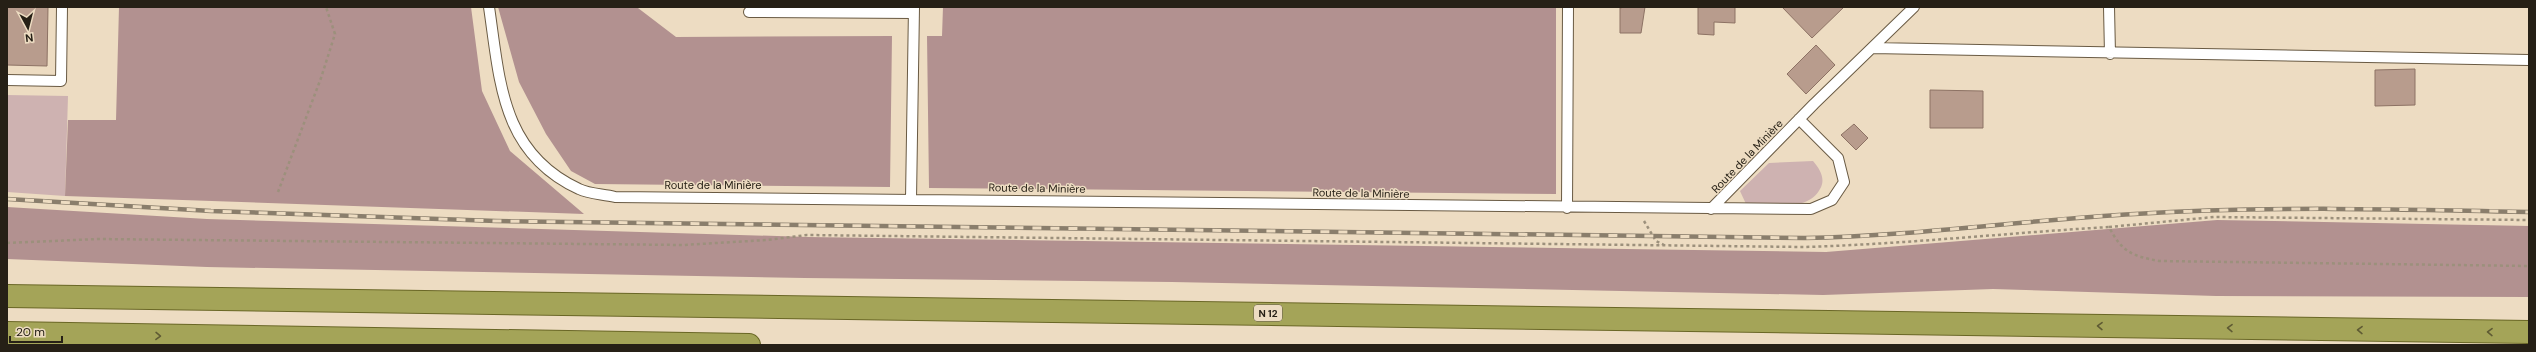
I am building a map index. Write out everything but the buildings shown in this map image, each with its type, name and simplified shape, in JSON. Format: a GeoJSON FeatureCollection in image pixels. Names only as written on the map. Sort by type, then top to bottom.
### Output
{"type":"FeatureCollection","features":[{"type":"Feature","properties":{"kind":"highway","name":"N 12"},"geometry":{"type":"LineString","coordinates":[[7,296],[2529,332]]}},
{"type":"Feature","properties":{"kind":"highway"},"geometry":{"type":"LineString","coordinates":[[7,333],[749,345]]}},
{"type":"Feature","properties":{"kind":"lane"},"geometry":{"type":"LineString","coordinates":[[7,80],[61,80],[62,7]]}},
{"type":"Feature","properties":{"kind":"lane","name":"Route de la Minière"},"geometry":{"type":"LineString","coordinates":[[489,7],[502,99],[518,134],[546,170],[580,190],[615,197],[911,199],[1567,208],[1811,209],[1832,200],[1844,182],[1838,158],[1799,119]]}},
{"type":"Feature","properties":{"kind":"lane"},"geometry":{"type":"LineString","coordinates":[[1567,208],[1568,7]]}},
{"type":"Feature","properties":{"kind":"lane","name":"Route de la Minière"},"geometry":{"type":"LineString","coordinates":[[1711,209],[1814,104],[1914,7]]}},
{"type":"Feature","properties":{"kind":"lane"},"geometry":{"type":"LineString","coordinates":[[2109,7],[2110,54]]}},
{"type":"Feature","properties":{"kind":"lane"},"geometry":{"type":"LineString","coordinates":[[749,12],[914,10],[911,199]]}},
{"type":"Feature","properties":{"kind":"lane"},"geometry":{"type":"LineString","coordinates":[[1872,48],[2110,54],[2529,60]]}},
{"type":"Feature","properties":{"kind":"path"},"geometry":{"type":"LineString","coordinates":[[278,192],[321,78],[335,34],[326,7]]}},
{"type":"Feature","properties":{"kind":"path"},"geometry":{"type":"LineString","coordinates":[[1641,208],[1648,230],[1656,241],[1665,246]]}},
{"type":"Feature","properties":{"kind":"path"},"geometry":{"type":"LineString","coordinates":[[7,243],[121,239],[683,244],[767,240],[807,234],[1665,246],[1850,246],[2109,227],[2214,217],[2529,220]]}},
{"type":"Feature","properties":{"kind":"path"},"geometry":{"type":"LineString","coordinates":[[2109,227],[2118,244],[2137,257],[2159,261],[2529,266]]}},
{"type":"Feature","properties":{"kind":"shaded area"},"geometry":{"type":"Polygon","coordinates":[[[119,7],[471,7],[482,91],[510,151],[584,214],[65,196],[68,120],[116,120],[119,7]]]}},
{"type":"Feature","properties":{"kind":"shaded area"},"geometry":{"type":"Polygon","coordinates":[[[498,7],[638,8],[676,37],[892,36],[890,187],[595,184],[571,171],[546,134],[519,82],[498,7]]]}},
{"type":"Feature","properties":{"kind":"shaded area"},"geometry":{"type":"Polygon","coordinates":[[[943,7],[1556,7],[1556,194],[929,188],[927,36],[942,36],[943,7]]]}},
{"type":"Feature","properties":{"kind":"shaded area"},"geometry":{"type":"Polygon","coordinates":[[[7,95],[68,96],[65,196],[7,192],[7,95]]]}},
{"type":"Feature","properties":{"kind":"shaded area"},"geometry":{"type":"Polygon","coordinates":[[[1813,161],[1818,167],[1822,178],[1822,185],[1814,197],[1797,204],[1787,206],[1746,204],[1740,191],[1769,163],[1813,161]]]}},
{"type":"Feature","properties":{"kind":"shaded area"},"geometry":{"type":"Polygon","coordinates":[[[7,207],[207,219],[808,237],[1826,252],[2217,220],[2529,226],[2529,297],[2216,296],[1993,289],[1823,295],[1172,282],[805,278],[207,267],[7,259],[7,207]]]}},
{"type":"Feature","properties":{"kind":"railway"},"geometry":{"type":"LineString","coordinates":[[7,199],[211,211],[496,221],[1805,238],[1846,237],[2184,211],[2332,209],[2529,212]]}}]}
